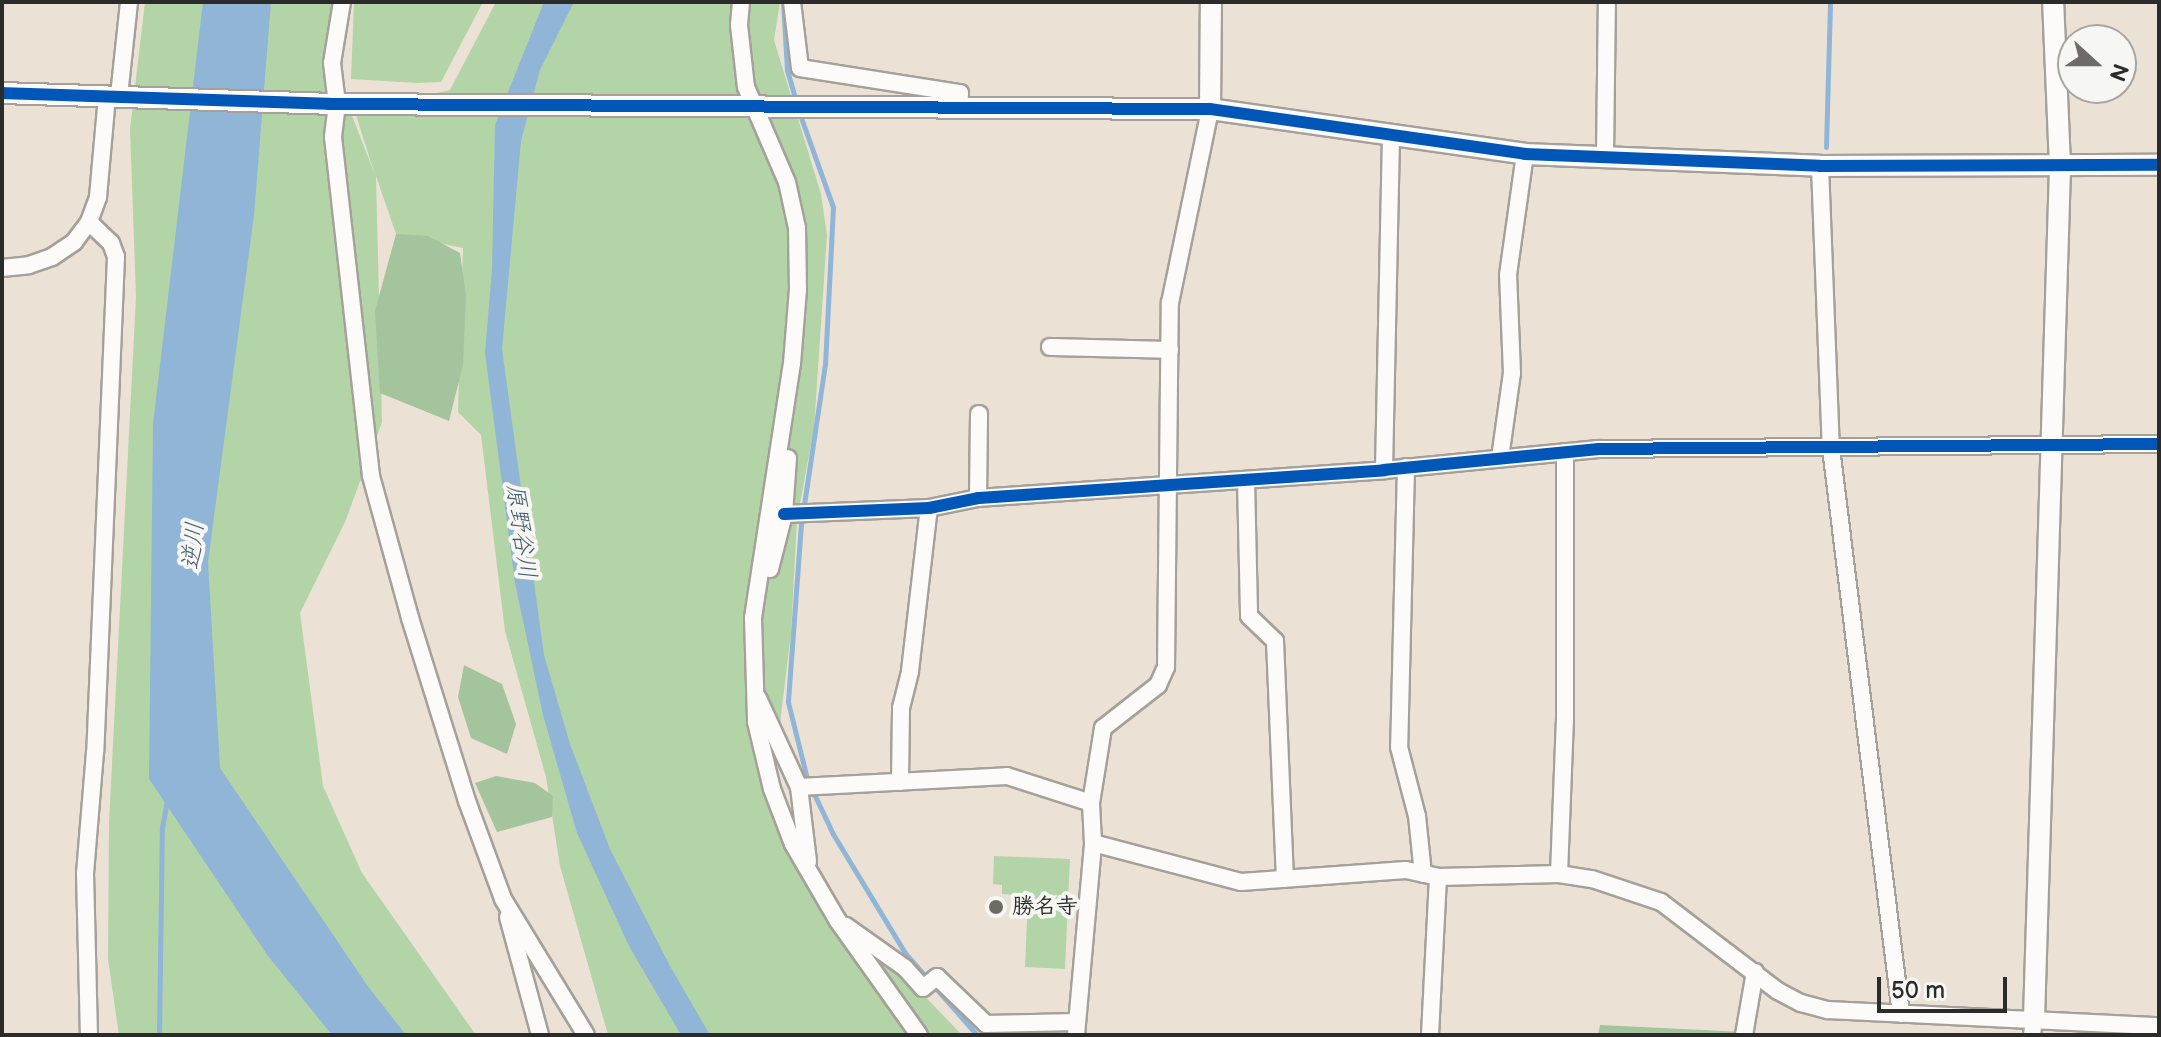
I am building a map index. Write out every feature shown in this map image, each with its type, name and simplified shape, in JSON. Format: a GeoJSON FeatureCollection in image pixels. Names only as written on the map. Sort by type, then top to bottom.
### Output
{"type":"FeatureCollection","features":[{"type":"Feature","properties":{"kind":"street"},"geometry":{"type":"LineString","coordinates":[[2,268],[29,265],[52,257],[74,242],[89,222],[98,197],[118,96],[129,2]]}},
{"type":"Feature","properties":{"kind":"street"},"geometry":{"type":"LineString","coordinates":[[342,2],[332,63],[338,104],[333,137],[371,476],[410,618],[467,801],[503,899],[540,1035]]}},
{"type":"Feature","properties":{"kind":"street"},"geometry":{"type":"LineString","coordinates":[[741,2],[742,67],[787,182],[797,228],[798,289],[792,363],[755,597],[752,686],[756,722],[772,789],[793,844],[838,921],[919,1035]]}},
{"type":"Feature","properties":{"kind":"street"},"geometry":{"type":"LineString","coordinates":[[792,2],[800,68],[960,93],[959,106]]}},
{"type":"Feature","properties":{"kind":"street"},"geometry":{"type":"LineString","coordinates":[[838,921],[905,968],[923,988],[937,977],[986,1024],[1077,1028],[1093,843],[1091,803],[1103,728],[1158,685],[1166,667],[1170,303],[1210,109],[1211,2]]}},
{"type":"Feature","properties":{"kind":"street"},"geometry":{"type":"LineString","coordinates":[[1605,157],[1607,2]]}},
{"type":"Feature","properties":{"kind":"street"},"geometry":{"type":"LineString","coordinates":[[2033,1027],[2060,166],[2053,2]]}},
{"type":"Feature","properties":{"kind":"street"},"geometry":{"type":"LineString","coordinates":[[2,93],[338,104],[1210,109],[1525,154],[1820,166],[2159,165]]}},
{"type":"Feature","properties":{"kind":"street"},"geometry":{"type":"LineString","coordinates":[[1384,470],[1391,135]]}},
{"type":"Feature","properties":{"kind":"street"},"geometry":{"type":"LineString","coordinates":[[1500,458],[1512,373],[1508,275],[1525,154]]}},
{"type":"Feature","properties":{"kind":"street"},"geometry":{"type":"LineString","coordinates":[[1820,166],[1831,448],[1901,1014]]}},
{"type":"Feature","properties":{"kind":"street"},"geometry":{"type":"LineString","coordinates":[[89,222],[111,243],[116,257],[95,752],[85,873],[89,1035]]}},
{"type":"Feature","properties":{"kind":"street"},"geometry":{"type":"LineString","coordinates":[[1050,347],[1170,350]]}},
{"type":"Feature","properties":{"kind":"street"},"geometry":{"type":"LineString","coordinates":[[755,597],[767,580],[784,514],[789,443],[784,401]]}},
{"type":"Feature","properties":{"kind":"street"},"geometry":{"type":"LineString","coordinates":[[978,498],[979,414]]}},
{"type":"Feature","properties":{"kind":"street"},"geometry":{"type":"LineString","coordinates":[[784,514],[929,508],[978,498],[1384,470],[1598,449],[2159,444]]}},
{"type":"Feature","properties":{"kind":"street"},"geometry":{"type":"LineString","coordinates":[[1559,874],[1565,721],[1565,452]]}},
{"type":"Feature","properties":{"kind":"street"},"geometry":{"type":"LineString","coordinates":[[1406,467],[1399,747],[1431,875],[1430,1035]]}},
{"type":"Feature","properties":{"kind":"street"},"geometry":{"type":"LineString","coordinates":[[1246,480],[1249,616],[1275,641],[1285,879]]}},
{"type":"Feature","properties":{"kind":"street"},"geometry":{"type":"LineString","coordinates":[[900,782],[901,708],[910,671],[929,508]]}},
{"type":"Feature","properties":{"kind":"street"},"geometry":{"type":"LineString","coordinates":[[752,686],[799,787],[804,850],[813,879]]}},
{"type":"Feature","properties":{"kind":"street"},"geometry":{"type":"LineString","coordinates":[[799,787],[1007,776],[1091,803]]}},
{"type":"Feature","properties":{"kind":"street"},"geometry":{"type":"LineString","coordinates":[[1093,843],[1241,882],[1406,870],[1431,875],[1559,874],[1622,886],[1661,902],[1801,1003],[1828,1010],[2033,1027],[2159,1026]]}},
{"type":"Feature","properties":{"kind":"street"},"geometry":{"type":"LineString","coordinates":[[503,899],[586,1035]]}},
{"type":"Feature","properties":{"kind":"street"},"geometry":{"type":"LineString","coordinates":[[1744,1035],[1755,972]]}},
{"type":"Feature","properties":{"kind":"green space"},"geometry":{"type":"Polygon","coordinates":[[[145,2],[342,2],[332,64],[375,175],[355,112],[450,90],[496,2],[780,2],[774,40],[821,194],[827,235],[814,428],[797,520],[791,633],[772,789],[816,883],[962,1035],[608,1035],[560,866],[546,777],[505,631],[481,435],[458,412],[463,248],[396,234],[376,176],[382,422],[345,522],[300,613],[323,786],[362,873],[476,1035],[119,1035],[108,959],[109,822],[136,297],[130,129],[145,2]]]}},
{"type":"Feature","properties":{"kind":"green space"},"geometry":{"type":"Polygon","coordinates":[[[354,2],[483,2],[441,82],[418,83],[351,79],[354,2]]]}},
{"type":"Feature","properties":{"kind":"green space"},"geometry":{"type":"Polygon","coordinates":[[[396,234],[428,236],[460,253],[466,295],[463,365],[449,421],[380,393],[375,311],[396,234]]]}},
{"type":"Feature","properties":{"kind":"green space"},"geometry":{"type":"Polygon","coordinates":[[[464,665],[502,684],[516,724],[507,754],[471,738],[458,697],[464,665]]]}},
{"type":"Feature","properties":{"kind":"green space"},"geometry":{"type":"Polygon","coordinates":[[[496,776],[535,783],[553,796],[552,817],[497,832],[475,783],[496,776]]]}},
{"type":"Feature","properties":{"kind":"green space"},"geometry":{"type":"Polygon","coordinates":[[[994,856],[1070,859],[1065,969],[1025,967],[1028,896],[1002,894],[1002,885],[993,884],[994,856]]]}},
{"type":"Feature","properties":{"kind":"green space"},"geometry":{"type":"Polygon","coordinates":[[[1600,1025],[1744,1032],[1743,1035],[1598,1035],[1600,1025]]]}},
{"type":"Feature","properties":{"kind":"water","name":"逆川"},"geometry":{"type":"Polygon","coordinates":[[[203,2],[271,2],[254,215],[208,562],[220,768],[367,985],[406,1035],[332,1035],[268,956],[149,779],[153,424],[203,2]]]}},
{"type":"Feature","properties":{"kind":"water","name":"原野谷川"},"geometry":{"type":"Polygon","coordinates":[[[544,2],[574,2],[540,70],[521,141],[502,349],[544,655],[570,744],[610,849],[670,966],[710,1035],[681,1035],[629,946],[577,833],[543,715],[515,583],[485,353],[492,269],[495,125],[544,2]]]}},
{"type":"Feature","properties":{"kind":"waterway"},"geometry":{"type":"LineString","coordinates":[[783,2],[787,70],[796,102]]}},
{"type":"Feature","properties":{"kind":"waterway"},"geometry":{"type":"LineString","coordinates":[[1826,147],[1830,2]]}},
{"type":"Feature","properties":{"kind":"waterway"},"geometry":{"type":"LineString","coordinates":[[799,112],[833,207],[825,364],[801,524],[788,702],[807,779],[833,834],[905,953],[977,1035]]}},
{"type":"Feature","properties":{"kind":"waterway"},"geometry":{"type":"LineString","coordinates":[[159,1035],[162,828],[167,801]]}},
{"type":"Feature","properties":{"kind":"cycle path"},"geometry":{"type":"LineString","coordinates":[[2,93],[329,104],[1210,109],[1525,154],[1820,166],[2159,165]]}},
{"type":"Feature","properties":{"kind":"cycle path"},"geometry":{"type":"LineString","coordinates":[[784,514],[929,508],[978,498],[1384,470],[1598,449],[2159,444]]}},
{"type":"Feature","properties":{"kind":"place","name":"勝名寺"},"geometry":{"type":"Point","coordinates":[996,907]}}]}
